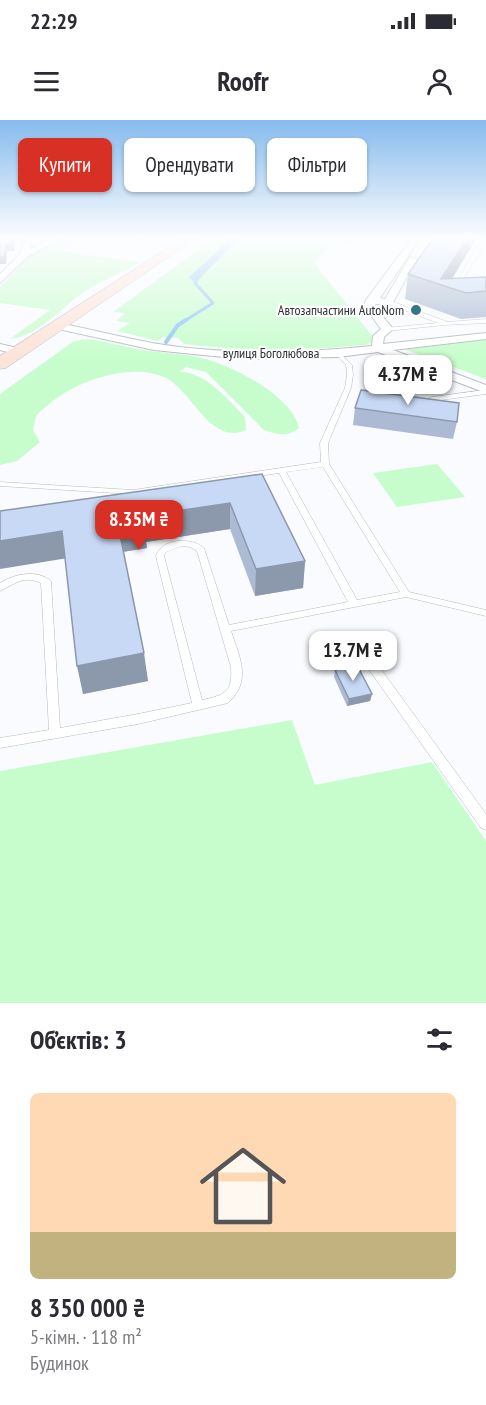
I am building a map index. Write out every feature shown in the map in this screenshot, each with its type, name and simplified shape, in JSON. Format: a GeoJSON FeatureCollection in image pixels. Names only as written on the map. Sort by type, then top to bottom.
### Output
{"type":"FeatureCollection","features":[{"type":"Feature","properties":{"kind":"main road"},"geometry":{"type":"LineString","coordinates":[[0,364],[130,278]]}},
{"type":"Feature","properties":{"kind":"street"},"geometry":{"type":"LineString","coordinates":[[387,278],[369,306],[387,329],[379,336],[377,349],[486,390]]}},
{"type":"Feature","properties":{"kind":"street"},"geometry":{"type":"LineString","coordinates":[[371,300],[388,302],[402,278]]}},
{"type":"Feature","properties":{"kind":"street","name":"вулиця Боголюбова"},"geometry":{"type":"LineString","coordinates":[[58,326],[154,348],[243,355],[338,353],[486,336]]}},
{"type":"Feature","properties":{"kind":"street"},"geometry":{"type":"LineString","coordinates":[[0,347],[18,351]]}},
{"type":"Feature","properties":{"kind":"lane"},"geometry":{"type":"LineString","coordinates":[[461,295],[453,293],[462,278]]}},
{"type":"Feature","properties":{"kind":"lane"},"geometry":{"type":"LineString","coordinates":[[388,302],[447,324]]}},
{"type":"Feature","properties":{"kind":"lane"},"geometry":{"type":"LineString","coordinates":[[387,329],[486,321]]}},
{"type":"Feature","properties":{"kind":"lane"},"geometry":{"type":"LineString","coordinates":[[338,353],[349,365],[350,375],[348,388],[324,443],[325,464],[406,594]]}},
{"type":"Feature","properties":{"kind":"lane"},"geometry":{"type":"LineString","coordinates":[[420,410],[425,401],[486,390]]}},
{"type":"Feature","properties":{"kind":"lane"},"geometry":{"type":"LineString","coordinates":[[0,484],[133,492],[325,464]]}},
{"type":"Feature","properties":{"kind":"lane"},"geometry":{"type":"LineString","coordinates":[[282,471],[354,604]]}},
{"type":"Feature","properties":{"kind":"lane"},"geometry":{"type":"LineString","coordinates":[[0,743],[198,706],[224,700],[234,694],[238,684],[225,629],[201,550],[196,544],[186,543],[168,546],[162,550],[160,556],[198,706]]}},
{"type":"Feature","properties":{"kind":"lane"},"geometry":{"type":"LineString","coordinates":[[0,588],[10,580],[32,577],[46,581],[55,733]]}},
{"type":"Feature","properties":{"kind":"lane"},"geometry":{"type":"LineString","coordinates":[[225,629],[406,594],[486,613]]}},
{"type":"Feature","properties":{"kind":"lane"},"geometry":{"type":"LineString","coordinates":[[374,668],[486,824]]}},
{"type":"Feature","properties":{"kind":"green space"},"geometry":{"type":"Polygon","coordinates":[[[8,278],[109,278],[87,290],[32,332],[10,339],[50,310],[0,303],[0,287],[8,278]]]}},
{"type":"Feature","properties":{"kind":"green space"},"geometry":{"type":"Polygon","coordinates":[[[159,278],[326,278],[373,337],[373,342],[366,345],[298,349],[253,349],[184,344],[178,338],[163,337],[158,341],[117,331],[130,323],[116,321],[125,313],[113,312],[159,278]]]}},
{"type":"Feature","properties":{"kind":"green space"},"geometry":{"type":"Polygon","coordinates":[[[88,339],[194,356],[229,367],[273,394],[294,416],[299,428],[282,434],[264,430],[206,372],[186,367],[179,372],[198,376],[215,387],[245,417],[246,430],[233,433],[222,431],[202,414],[174,383],[164,377],[151,373],[120,373],[88,381],[49,404],[38,413],[35,420],[33,430],[40,442],[17,461],[0,465],[0,394],[74,341],[88,339]]]}},
{"type":"Feature","properties":{"kind":"green space"},"geometry":{"type":"Polygon","coordinates":[[[482,340],[486,340],[486,379],[404,349],[482,340]]]}},
{"type":"Feature","properties":{"kind":"green space"},"geometry":{"type":"Polygon","coordinates":[[[437,464],[465,497],[397,507],[373,473],[437,464]]]}},
{"type":"Feature","properties":{"kind":"green space"},"geometry":{"type":"Polygon","coordinates":[[[292,720],[315,785],[432,762],[486,841],[486,1003],[0,1003],[0,771],[292,720]]]}},
{"type":"Feature","properties":{"kind":"water"},"geometry":{"type":"Polygon","coordinates":[[[190,278],[200,278],[195,283],[190,278]]]}},
{"type":"Feature","properties":{"kind":"building"},"geometry":{"type":"Polygon","coordinates":[[[421,278],[486,278],[486,291],[466,293],[421,278]]]}},
{"type":"Feature","properties":{"kind":"building"},"geometry":{"type":"Polygon","coordinates":[[[361,390],[459,403],[457,422],[355,408],[361,390]]]}},
{"type":"Feature","properties":{"kind":"building"},"geometry":{"type":"Polygon","coordinates":[[[262,474],[305,561],[256,569],[230,503],[143,516],[144,521],[118,525],[144,653],[77,666],[62,531],[0,541],[0,511],[262,474]]]}},
{"type":"Feature","properties":{"kind":"building"},"geometry":{"type":"Polygon","coordinates":[[[357,665],[372,694],[349,699],[335,670],[357,665]]]}},
{"type":"Feature","properties":{"kind":"waterway"},"geometry":{"type":"LineString","coordinates":[[183,322],[213,303],[195,283],[198,278]]}},
{"type":"Feature","properties":{"kind":"waterway"},"geometry":{"type":"LineString","coordinates":[[166,342],[178,325],[186,320]]}},
{"type":"Feature","properties":{"kind":"place","name":"Автозапчастини AutoNom"},"geometry":{"type":"Point","coordinates":[416,310]}}]}
